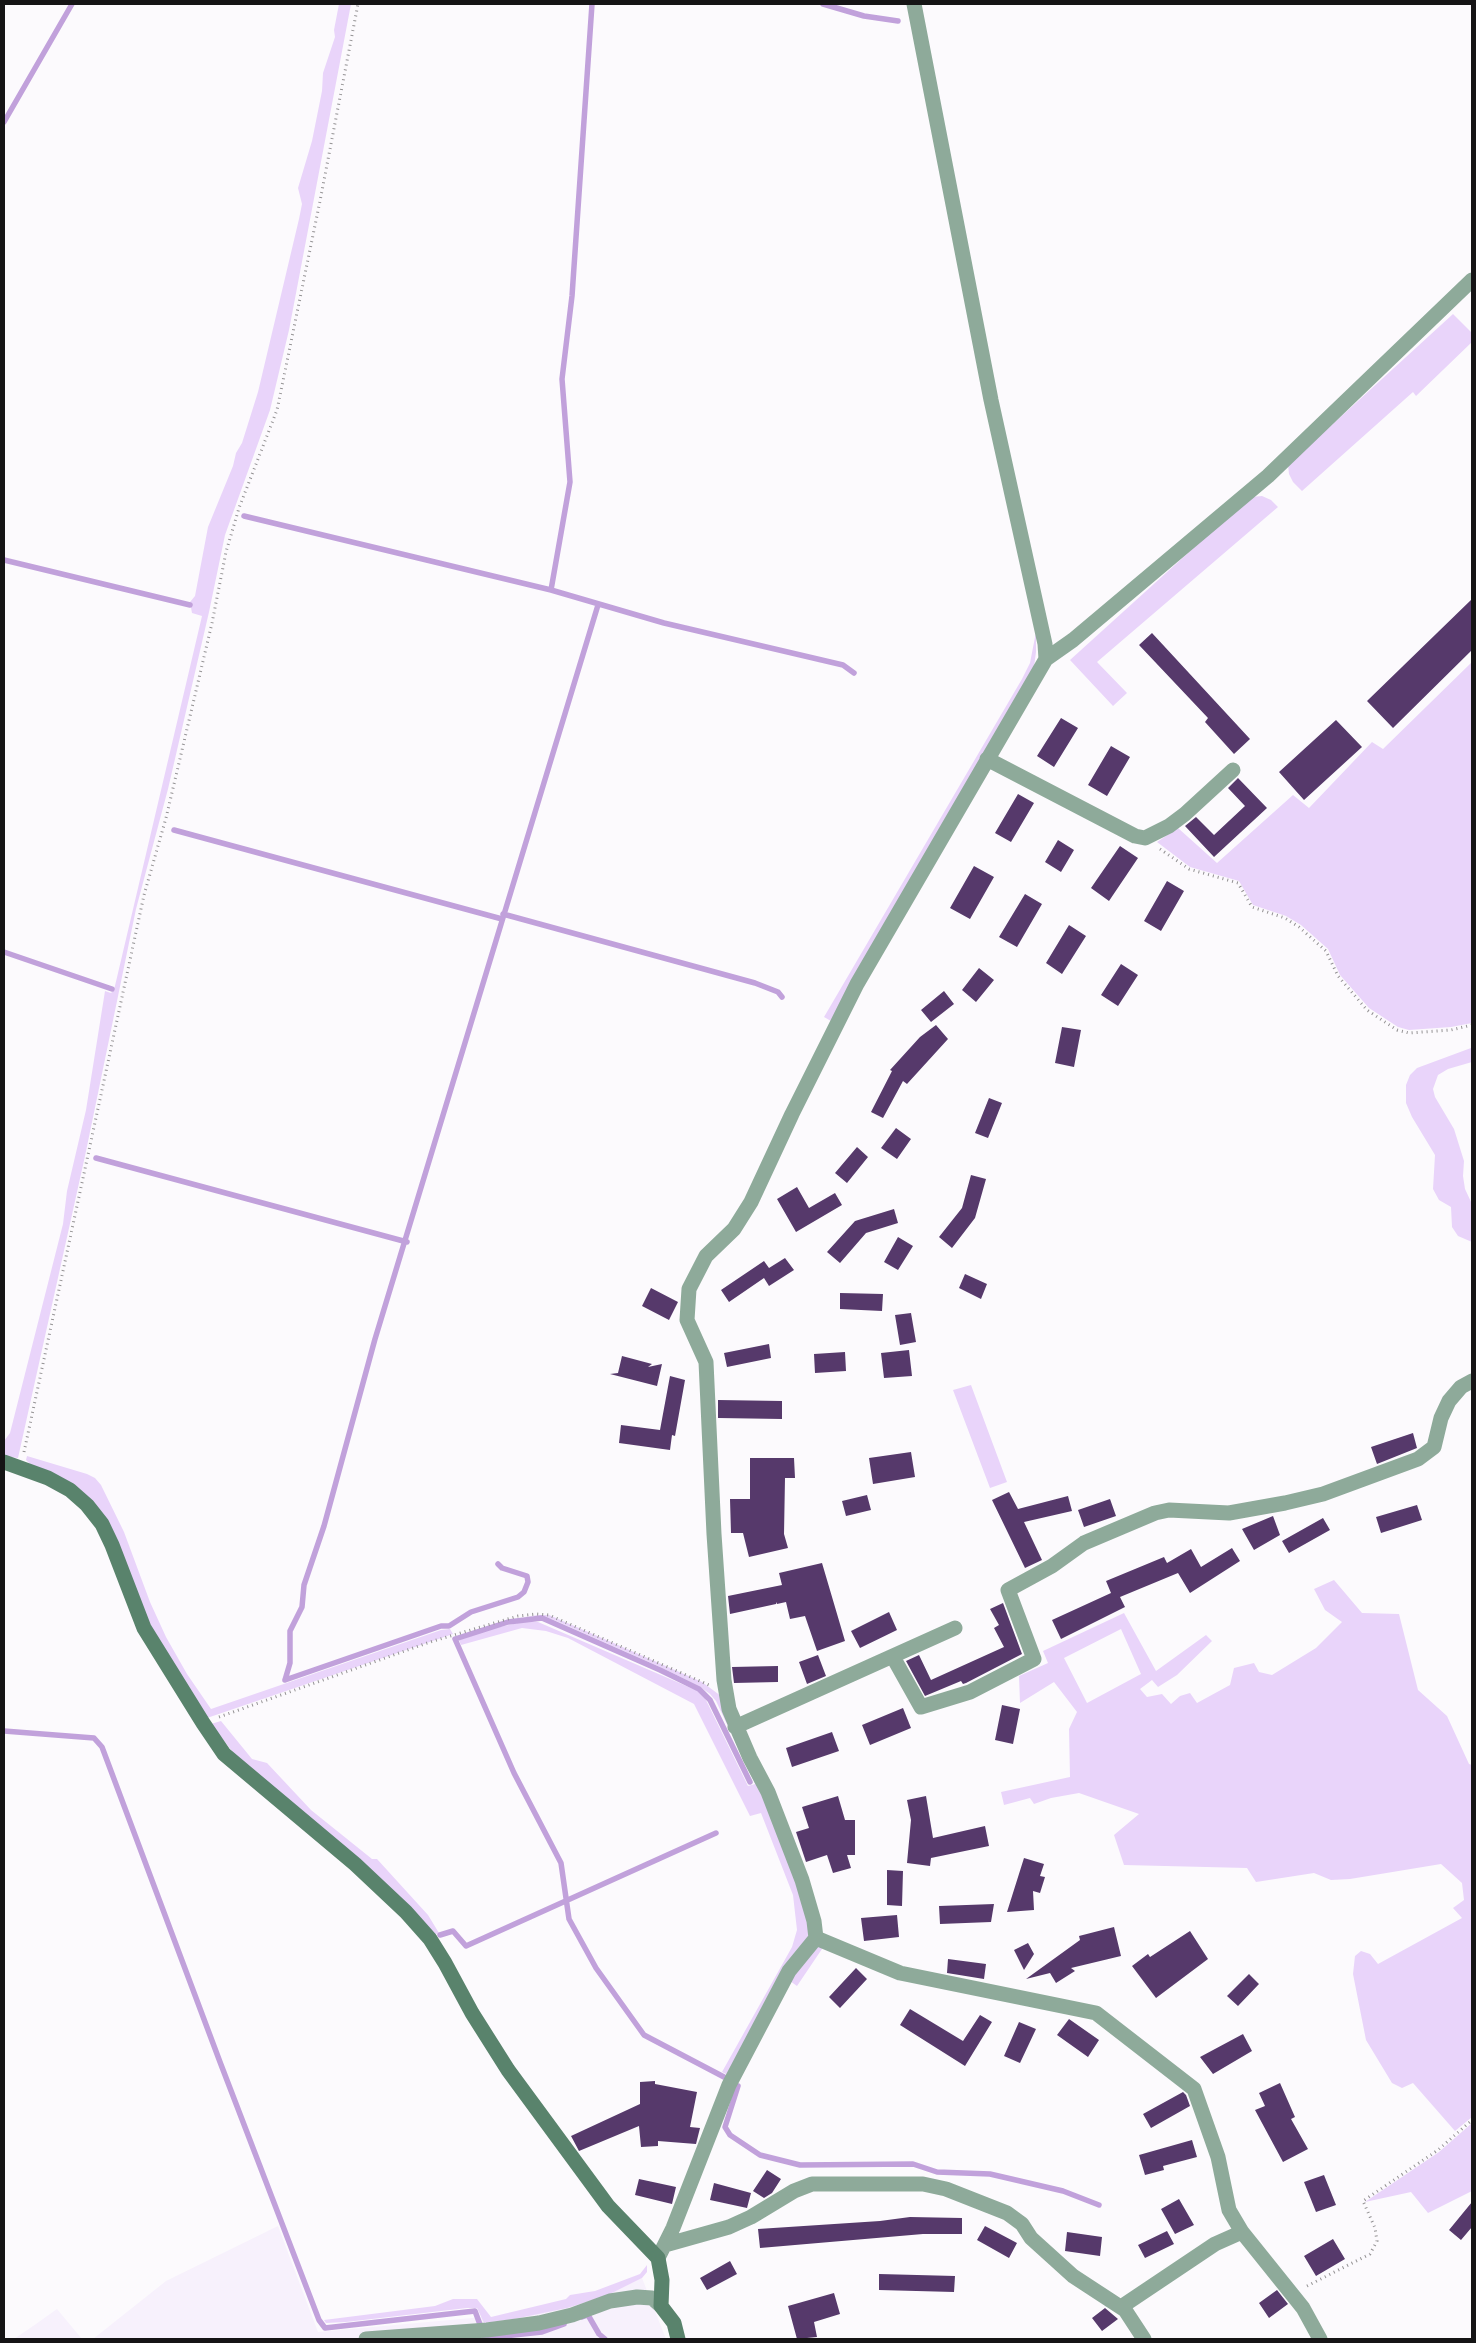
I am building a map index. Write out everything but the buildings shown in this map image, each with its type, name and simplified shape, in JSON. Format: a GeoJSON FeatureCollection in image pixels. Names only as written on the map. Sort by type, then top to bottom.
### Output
{"type":"FeatureCollection","features":[{"type":"Feature","properties":{"kind":"street"},"geometry":{"type":"LineString","coordinates":[[914,4],[989,390],[1045,644],[1046,659]]}},
{"type":"Feature","properties":{"kind":"street"},"geometry":{"type":"LineString","coordinates":[[661,2306],[661,2252],[729,2085],[789,1971],[816,1938],[814,1921],[802,1880],[775,1810],[736,1727],[726,1696],[714,1534],[711,1429],[706,1362],[687,1320],[689,1289],[706,1256],[734,1229],[751,1202],[856,984],[1046,659],[1073,640],[1268,476],[1472,280]]}},
{"type":"Feature","properties":{"kind":"street"},"geometry":{"type":"LineString","coordinates":[[987,759],[1135,836],[1145,838],[1169,826],[1185,814],[1233,770]]}},
{"type":"Feature","properties":{"kind":"street"},"geometry":{"type":"LineString","coordinates":[[893,1657],[921,1707],[970,1692],[1034,1659],[1008,1590],[1052,1566],[1084,1543],[1155,1513],[1169,1510],[1229,1513],[1285,1503],[1324,1494],[1418,1460],[1434,1447],[1449,1401],[1461,1387],[1472,1381]]}},
{"type":"Feature","properties":{"kind":"street"},"geometry":{"type":"LineString","coordinates":[[4,1462],[20,1467],[70,1490],[87,1505],[102,1524],[144,1628],[202,1723],[224,1754],[355,1864],[406,1912],[430,1939],[446,1963],[472,2013],[508,2070],[608,2206],[661,2252]]}},
{"type":"Feature","properties":{"kind":"street"},"geometry":{"type":"LineString","coordinates":[[736,1727],[955,1628]]}},
{"type":"Feature","properties":{"kind":"street"},"geometry":{"type":"LineString","coordinates":[[816,1938],[900,1973],[1096,2013],[1194,2089],[1218,2157],[1229,2210],[1242,2232],[1303,2308],[1320,2339]]}},
{"type":"Feature","properties":{"kind":"street"},"geometry":{"type":"LineString","coordinates":[[661,2252],[729,2227],[759,2212],[794,2190],[812,2184],[923,2184],[946,2190],[1007,2213],[1022,2224],[1031,2238],[1073,2276],[1121,2307],[1144,2339]]}},
{"type":"Feature","properties":{"kind":"street"},"geometry":{"type":"LineString","coordinates":[[1121,2307],[1215,2244],[1242,2232]]}},
{"type":"Feature","properties":{"kind":"street"},"geometry":{"type":"LineString","coordinates":[[366,2339],[487,2330],[540,2323],[572,2315],[610,2301],[637,2297],[652,2298],[661,2306],[674,2323],[678,2339]]}},
{"type":"Feature","properties":{"kind":"path"},"geometry":{"type":"LineString","coordinates":[[20,1467],[144,895],[166,818],[212,623],[226,552],[239,508],[276,410],[318,210],[358,4]]}},
{"type":"Feature","properties":{"kind":"path"},"geometry":{"type":"LineString","coordinates":[[1145,838],[1189,870],[1238,883],[1252,907],[1285,918],[1299,927],[1326,951],[1338,976],[1367,1010],[1397,1030],[1409,1033],[1451,1030],[1472,1025]]}},
{"type":"Feature","properties":{"kind":"path"},"geometry":{"type":"LineString","coordinates":[[202,1723],[430,1642],[518,1616],[536,1614],[549,1615],[622,1646],[703,1681],[726,1696]]}},
{"type":"Feature","properties":{"kind":"path"},"geometry":{"type":"LineString","coordinates":[[1291,2293],[1370,2254],[1377,2242],[1375,2228],[1363,2201],[1438,2150],[1472,2120]]}},
{"type":"Feature","properties":{"kind":"shaded area"},"geometry":{"type":"Polygon","coordinates":[[[339,4],[351,4],[289,330],[270,410],[225,535],[168,789],[136,909],[85,1156],[18,1458],[4,1456],[4,1441],[10,1433],[63,1224],[67,1191],[86,1110],[105,991],[111,993],[114,990],[202,616],[192,613],[190,602],[195,596],[208,527],[233,466],[236,453],[242,443],[258,392],[299,219],[302,204],[298,188],[312,141],[322,91],[323,73],[335,37],[334,30],[339,4]]]}},
{"type":"Feature","properties":{"kind":"shaded area"},"geometry":{"type":"Polygon","coordinates":[[[1453,314],[1472,333],[1472,342],[1416,396],[1413,392],[1302,491],[1293,482],[1289,474],[1288,465],[1453,314]]]}},
{"type":"Feature","properties":{"kind":"shaded area"},"geometry":{"type":"Polygon","coordinates":[[[1262,496],[1271,500],[1278,507],[1097,662],[1127,693],[1113,706],[1070,660],[1241,505],[1251,497],[1262,496]]]}},
{"type":"Feature","properties":{"kind":"shaded area"},"geometry":{"type":"Polygon","coordinates":[[[1036,632],[1034,667],[831,1021],[824,1017],[1022,679],[1030,663],[1036,632]]]}},
{"type":"Feature","properties":{"kind":"shaded area"},"geometry":{"type":"Polygon","coordinates":[[[1472,662],[1472,1023],[1451,1027],[1409,1030],[1398,1027],[1369,1008],[1340,975],[1328,949],[1301,925],[1286,916],[1253,905],[1239,881],[1190,867],[1157,842],[1178,828],[1217,863],[1293,795],[1309,808],[1372,742],[1383,749],[1472,662]]]}},
{"type":"Feature","properties":{"kind":"shaded area"},"geometry":{"type":"Polygon","coordinates":[[[1471,1048],[1472,1062],[1448,1069],[1438,1075],[1433,1089],[1435,1097],[1454,1129],[1464,1161],[1463,1176],[1465,1189],[1472,1204],[1472,1242],[1458,1236],[1452,1227],[1451,1207],[1439,1200],[1433,1189],[1435,1155],[1412,1117],[1406,1103],[1406,1085],[1410,1075],[1417,1068],[1471,1048]]]}},
{"type":"Feature","properties":{"kind":"shaded area"},"geometry":{"type":"Polygon","coordinates":[[[971,1385],[1007,1482],[990,1488],[953,1390],[971,1385]]]}},
{"type":"Feature","properties":{"kind":"shaded area"},"geometry":{"type":"Polygon","coordinates":[[[27,1456],[87,1474],[95,1478],[101,1485],[124,1532],[150,1602],[166,1637],[187,1674],[211,1709],[441,1630],[450,1629],[453,1634],[207,1718],[149,1626],[95,1503],[72,1485],[30,1464],[26,1460],[27,1456]]]}},
{"type":"Feature","properties":{"kind":"shaded area"},"geometry":{"type":"Polygon","coordinates":[[[1334,1580],[1362,1613],[1399,1614],[1418,1690],[1447,1716],[1469,1764],[1472,1765],[1472,2117],[1455,2131],[1413,2083],[1402,2088],[1392,2083],[1366,2040],[1353,1974],[1355,1956],[1361,1951],[1370,1954],[1378,1964],[1462,1918],[1453,1908],[1464,1900],[1462,1883],[1441,1864],[1350,1879],[1331,1880],[1314,1873],[1256,1882],[1247,1868],[1124,1865],[1114,1835],[1139,1814],[1079,1793],[1051,1798],[1034,1804],[1030,1798],[1004,1805],[1001,1792],[1070,1777],[1069,1729],[1077,1712],[1054,1682],[1020,1703],[1019,1676],[1048,1663],[1043,1651],[1124,1613],[1156,1671],[1206,1635],[1212,1641],[1177,1675],[1158,1687],[1152,1680],[1140,1689],[1147,1697],[1162,1694],[1171,1704],[1180,1696],[1190,1693],[1197,1703],[1230,1685],[1234,1668],[1254,1663],[1259,1672],[1272,1675],[1316,1648],[1342,1622],[1325,1610],[1314,1589],[1334,1580]],[[1121,1629],[1064,1658],[1087,1703],[1141,1674],[1121,1629]]]}},
{"type":"Feature","properties":{"kind":"shaded area"},"geometry":{"type":"Polygon","coordinates":[[[549,1615],[702,1682],[721,1696],[778,1823],[811,1932],[728,2075],[722,2072],[792,1947],[797,1930],[793,1895],[761,1813],[750,1816],[694,1704],[568,1638],[546,1631],[522,1628],[461,1645],[459,1640],[495,1628],[527,1621],[538,1622],[698,1691],[705,1698],[748,1786],[755,1784],[716,1701],[710,1694],[699,1686],[658,1666],[554,1620],[542,1616],[524,1617],[549,1615]]]}},
{"type":"Feature","properties":{"kind":"shaded area"},"geometry":{"type":"Polygon","coordinates":[[[221,1721],[252,1759],[267,1763],[311,1810],[372,1859],[377,1859],[428,1915],[439,1933],[434,1935],[235,1755],[211,1724],[221,1721]]]}},
{"type":"Feature","properties":{"kind":"shaded area"},"geometry":{"type":"Polygon","coordinates":[[[816,1943],[824,1946],[797,1986],[790,1981],[816,1943]]]}},
{"type":"Feature","properties":{"kind":"shaded area"},"geometry":{"type":"Polygon","coordinates":[[[1472,2123],[1472,2191],[1428,2213],[1411,2192],[1365,2202],[1439,2152],[1472,2123]]]}},
{"type":"Feature","properties":{"kind":"shaded area"},"geometry":{"type":"Polygon","coordinates":[[[278,2226],[318,2332],[483,2317],[484,2323],[606,2296],[642,2278],[666,2339],[93,2339],[166,2281],[278,2226]]]}},
{"type":"Feature","properties":{"kind":"shaded area"},"geometry":{"type":"Polygon","coordinates":[[[647,2265],[647,2272],[642,2278],[606,2296],[567,2308],[514,2319],[484,2323],[477,2308],[467,2308],[346,2322],[326,2323],[324,2320],[435,2306],[453,2299],[477,2299],[491,2317],[566,2299],[570,2295],[595,2291],[640,2274],[647,2265]]]}},
{"type":"Feature","properties":{"kind":"shaded area"},"geometry":{"type":"Polygon","coordinates":[[[57,2309],[82,2339],[14,2339],[36,2324],[57,2309]]]}},
{"type":"Feature","properties":{"kind":"waterway"},"geometry":{"type":"LineString","coordinates":[[4,122],[72,4]]}},
{"type":"Feature","properties":{"kind":"waterway"},"geometry":{"type":"LineString","coordinates":[[551,590],[570,482],[562,379],[572,296],[592,4]]}},
{"type":"Feature","properties":{"kind":"waterway"},"geometry":{"type":"LineString","coordinates":[[823,4],[864,16],[898,21]]}},
{"type":"Feature","properties":{"kind":"waterway"},"geometry":{"type":"LineString","coordinates":[[244,516],[551,590],[664,623],[843,665],[854,673]]}},
{"type":"Feature","properties":{"kind":"waterway"},"geometry":{"type":"LineString","coordinates":[[4,560],[190,605]]}},
{"type":"Feature","properties":{"kind":"waterway"},"geometry":{"type":"LineString","coordinates":[[285,1680],[290,1663],[290,1631],[302,1607],[304,1585],[324,1526],[375,1339],[598,605]]}},
{"type":"Feature","properties":{"kind":"waterway"},"geometry":{"type":"LineString","coordinates":[[174,830],[502,919]]}},
{"type":"Feature","properties":{"kind":"waterway"},"geometry":{"type":"LineString","coordinates":[[503,914],[755,983],[778,992],[782,997]]}},
{"type":"Feature","properties":{"kind":"waterway"},"geometry":{"type":"LineString","coordinates":[[4,952],[112,989]]}},
{"type":"Feature","properties":{"kind":"waterway"},"geometry":{"type":"LineString","coordinates":[[96,1158],[407,1242]]}},
{"type":"Feature","properties":{"kind":"waterway"},"geometry":{"type":"LineString","coordinates":[[285,1680],[441,1626],[449,1626],[471,1612],[518,1597],[524,1592],[528,1582],[527,1576],[502,1568],[498,1564]]}},
{"type":"Feature","properties":{"kind":"waterway"},"geometry":{"type":"LineString","coordinates":[[724,2077],[644,2035],[596,1968],[569,1919],[561,1863],[514,1773],[455,1639],[508,1622],[542,1618],[660,1670],[699,1689],[710,1700],[750,1782]]}},
{"type":"Feature","properties":{"kind":"waterway"},"geometry":{"type":"LineString","coordinates":[[4,1731],[94,1738],[102,1747],[319,2320],[325,2328],[475,2311],[485,2338],[542,2332],[564,2324]]}},
{"type":"Feature","properties":{"kind":"waterway"},"geometry":{"type":"LineString","coordinates":[[440,1935],[453,1931],[466,1946],[716,1833]]}},
{"type":"Feature","properties":{"kind":"waterway"},"geometry":{"type":"LineString","coordinates":[[734,2085],[738,2086],[725,2127],[730,2135],[760,2155],[800,2165],[913,2164],[937,2172],[990,2174],[1063,2191],[1099,2205]]}},
{"type":"Feature","properties":{"kind":"waterway"},"geometry":{"type":"LineString","coordinates":[[582,2317],[588,2315],[599,2334],[605,2339]]}}]}
